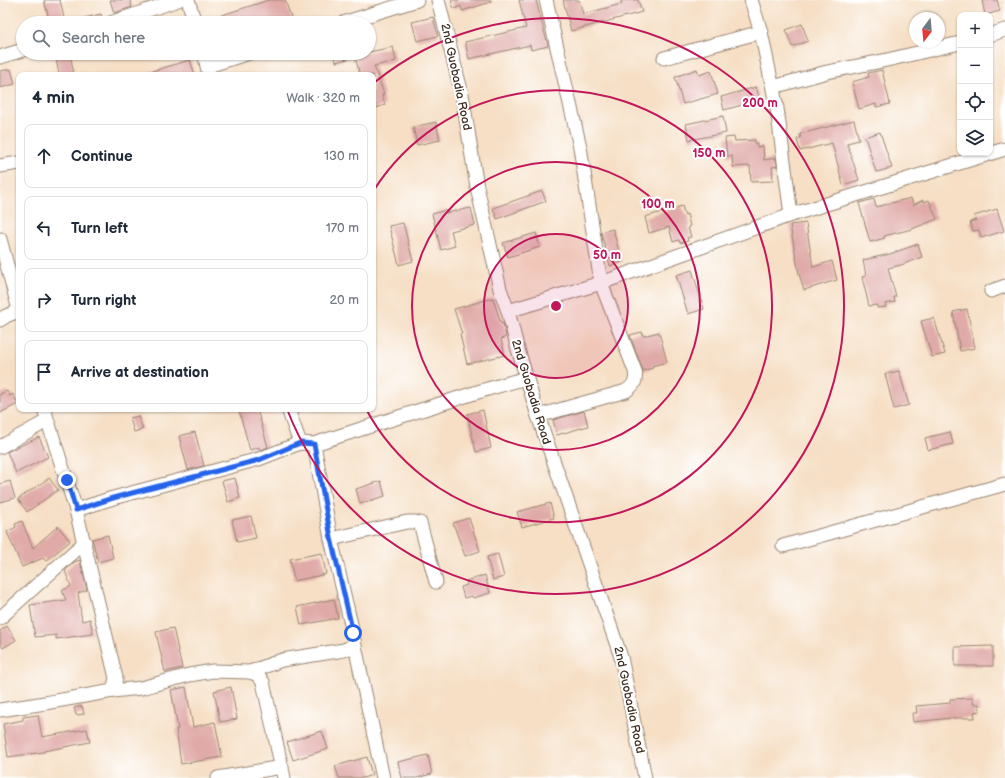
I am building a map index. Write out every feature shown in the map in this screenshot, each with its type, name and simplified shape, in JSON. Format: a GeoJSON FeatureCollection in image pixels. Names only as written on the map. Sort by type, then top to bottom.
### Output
{"type":"FeatureCollection","features":[{"type":"Feature","properties":{"kind":"street"},"geometry":{"type":"LineString","coordinates":[[131,16],[178,0]]}},
{"type":"Feature","properties":{"kind":"street"},"geometry":{"type":"LineString","coordinates":[[188,0],[193,16]]}},
{"type":"Feature","properties":{"kind":"street"},"geometry":{"type":"LineString","coordinates":[[366,16],[417,0]]}},
{"type":"Feature","properties":{"kind":"street","name":"2nd Guobadia Road"},"geometry":{"type":"LineString","coordinates":[[438,0],[462,94],[477,187],[500,289],[508,311],[538,416],[621,657],[645,778]]}},
{"type":"Feature","properties":{"kind":"street"},"geometry":{"type":"LineString","coordinates":[[538,416],[626,391],[634,385],[636,378],[635,371],[601,283],[580,147],[546,0]]}},
{"type":"Feature","properties":{"kind":"street"},"geometry":{"type":"LineString","coordinates":[[751,0],[761,32],[777,108],[791,215]]}},
{"type":"Feature","properties":{"kind":"street"},"geometry":{"type":"LineString","coordinates":[[993,34],[1005,30]]}},
{"type":"Feature","properties":{"kind":"street"},"geometry":{"type":"LineString","coordinates":[[664,58],[761,32]]}},
{"type":"Feature","properties":{"kind":"street"},"geometry":{"type":"LineString","coordinates":[[773,87],[827,72],[957,44]]}},
{"type":"Feature","properties":{"kind":"street"},"geometry":{"type":"LineString","coordinates":[[0,57],[16,52]]}},
{"type":"Feature","properties":{"kind":"street"},"geometry":{"type":"LineString","coordinates":[[206,60],[209,71],[233,60]]}},
{"type":"Feature","properties":{"kind":"street"},"geometry":{"type":"LineString","coordinates":[[508,311],[601,283],[791,215],[1005,149]]}},
{"type":"Feature","properties":{"kind":"street"},"geometry":{"type":"LineString","coordinates":[[0,166],[16,163]]}},
{"type":"Feature","properties":{"kind":"street"},"geometry":{"type":"LineString","coordinates":[[0,239],[13,261],[16,286]]}},
{"type":"Feature","properties":{"kind":"street"},"geometry":{"type":"LineString","coordinates":[[991,291],[1005,286]]}},
{"type":"Feature","properties":{"kind":"street"},"geometry":{"type":"LineString","coordinates":[[0,320],[16,311]]}},
{"type":"Feature","properties":{"kind":"street"},"geometry":{"type":"LineString","coordinates":[[76,510],[113,498],[259,460],[300,443],[314,444],[526,378]]}},
{"type":"Feature","properties":{"kind":"street"},"geometry":{"type":"LineString","coordinates":[[289,412],[300,443]]}},
{"type":"Feature","properties":{"kind":"street"},"geometry":{"type":"LineString","coordinates":[[0,446],[45,415],[76,510],[85,543],[116,678],[114,691]]}},
{"type":"Feature","properties":{"kind":"street"},"geometry":{"type":"LineString","coordinates":[[314,444],[331,538],[353,633],[383,778]]}},
{"type":"Feature","properties":{"kind":"street"},"geometry":{"type":"LineString","coordinates":[[783,546],[1005,484]]}},
{"type":"Feature","properties":{"kind":"street"},"geometry":{"type":"LineString","coordinates":[[331,538],[407,522],[420,523],[436,582]]}},
{"type":"Feature","properties":{"kind":"street"},"geometry":{"type":"LineString","coordinates":[[0,617],[85,543]]}},
{"type":"Feature","properties":{"kind":"street"},"geometry":{"type":"LineString","coordinates":[[250,672],[282,660],[344,650],[351,647],[354,641]]}},
{"type":"Feature","properties":{"kind":"street"},"geometry":{"type":"LineString","coordinates":[[0,710],[141,688],[201,672],[250,672],[258,675],[263,682],[283,773],[218,778]]}},
{"type":"Feature","properties":{"kind":"building"},"geometry":{"type":"Polygon","coordinates":[[[44,0],[60,0],[63,16],[48,16],[44,0]]]}},
{"type":"Feature","properties":{"kind":"building"},"geometry":{"type":"Polygon","coordinates":[[[110,0],[130,0],[132,7],[114,13],[110,0]]]}},
{"type":"Feature","properties":{"kind":"building"},"geometry":{"type":"Polygon","coordinates":[[[269,0],[285,0],[291,16],[219,16],[269,0]]]}},
{"type":"Feature","properties":{"kind":"building"},"geometry":{"type":"Polygon","coordinates":[[[451,0],[491,0],[491,2],[462,11],[461,6],[454,9],[451,0]]]}},
{"type":"Feature","properties":{"kind":"building"},"geometry":{"type":"Polygon","coordinates":[[[519,0],[536,0],[548,46],[531,50],[530,45],[469,59],[465,42],[526,28],[519,0]]]}},
{"type":"Feature","properties":{"kind":"building"},"geometry":{"type":"Polygon","coordinates":[[[563,0],[579,0],[583,14],[622,4],[621,0],[638,0],[642,12],[571,31],[563,0]]]}},
{"type":"Feature","properties":{"kind":"building"},"geometry":{"type":"Polygon","coordinates":[[[982,0],[997,0],[1000,11],[993,13],[984,12],[982,0]]]}},
{"type":"Feature","properties":{"kind":"building"},"geometry":{"type":"Polygon","coordinates":[[[433,17],[438,36],[417,41],[412,22],[433,17]]]}},
{"type":"Feature","properties":{"kind":"building"},"geometry":{"type":"Polygon","coordinates":[[[802,24],[808,41],[792,47],[786,30],[802,24]]]}},
{"type":"Feature","properties":{"kind":"building"},"geometry":{"type":"Polygon","coordinates":[[[393,47],[396,61],[374,66],[384,94],[382,95],[385,105],[376,108],[376,72],[359,72],[356,60],[376,60],[376,51],[393,47]]]}},
{"type":"Feature","properties":{"kind":"building"},"geometry":{"type":"Polygon","coordinates":[[[56,60],[71,60],[73,72],[58,72],[56,60]]]}},
{"type":"Feature","properties":{"kind":"building"},"geometry":{"type":"Polygon","coordinates":[[[190,60],[194,72],[149,72],[190,60]]]}},
{"type":"Feature","properties":{"kind":"building"},"geometry":{"type":"Polygon","coordinates":[[[11,69],[15,84],[0,88],[0,71],[11,69]]]}},
{"type":"Feature","properties":{"kind":"building"},"geometry":{"type":"Polygon","coordinates":[[[697,69],[699,75],[711,71],[718,94],[683,104],[675,77],[697,69]]]}},
{"type":"Feature","properties":{"kind":"building"},"geometry":{"type":"Polygon","coordinates":[[[882,70],[890,104],[876,107],[876,104],[859,109],[852,82],[869,77],[868,73],[882,70]]]}},
{"type":"Feature","properties":{"kind":"building"},"geometry":{"type":"Polygon","coordinates":[[[756,87],[760,100],[724,110],[721,97],[756,87]]]}},
{"type":"Feature","properties":{"kind":"building"},"geometry":{"type":"Polygon","coordinates":[[[723,116],[726,133],[689,140],[686,124],[723,116]]]}},
{"type":"Feature","properties":{"kind":"building"},"geometry":{"type":"Polygon","coordinates":[[[854,120],[859,140],[847,143],[859,180],[843,185],[832,143],[800,151],[797,139],[801,138],[800,134],[854,120]]]}},
{"type":"Feature","properties":{"kind":"building"},"geometry":{"type":"Polygon","coordinates":[[[436,122],[440,140],[417,145],[413,127],[436,122]]]}},
{"type":"Feature","properties":{"kind":"building"},"geometry":{"type":"Polygon","coordinates":[[[880,132],[892,168],[876,172],[865,137],[880,132]]]}},
{"type":"Feature","properties":{"kind":"building"},"geometry":{"type":"Polygon","coordinates":[[[734,137],[735,141],[755,140],[757,147],[763,146],[764,160],[776,158],[777,166],[772,167],[773,181],[751,182],[750,166],[733,167],[732,156],[727,156],[725,138],[734,137]]]}},
{"type":"Feature","properties":{"kind":"building"},"geometry":{"type":"Polygon","coordinates":[[[542,191],[546,201],[497,219],[493,208],[542,191]]]}},
{"type":"Feature","properties":{"kind":"building"},"geometry":{"type":"Polygon","coordinates":[[[911,198],[913,205],[923,200],[924,202],[929,200],[937,219],[912,229],[884,236],[885,238],[870,242],[859,203],[874,199],[876,207],[911,198]]]}},
{"type":"Feature","properties":{"kind":"building"},"geometry":{"type":"Polygon","coordinates":[[[682,206],[685,215],[687,214],[690,226],[688,227],[691,237],[687,238],[688,241],[680,243],[679,240],[673,242],[669,227],[649,233],[645,217],[682,206]]]}},
{"type":"Feature","properties":{"kind":"building"},"geometry":{"type":"Polygon","coordinates":[[[471,208],[475,225],[451,231],[455,246],[441,250],[432,214],[446,210],[446,213],[471,208]]]}},
{"type":"Feature","properties":{"kind":"building"},"geometry":{"type":"Polygon","coordinates":[[[997,209],[1004,231],[981,238],[979,230],[973,231],[970,222],[976,220],[974,216],[997,209]]]}},
{"type":"Feature","properties":{"kind":"building"},"geometry":{"type":"Polygon","coordinates":[[[403,223],[413,261],[399,265],[389,226],[403,223]]]}},
{"type":"Feature","properties":{"kind":"building"},"geometry":{"type":"Polygon","coordinates":[[[806,223],[813,267],[832,261],[837,280],[804,290],[799,274],[790,225],[806,223]]]}},
{"type":"Feature","properties":{"kind":"building"},"geometry":{"type":"Polygon","coordinates":[[[613,229],[622,262],[610,266],[601,232],[613,229]]]}},
{"type":"Feature","properties":{"kind":"building"},"geometry":{"type":"Polygon","coordinates":[[[536,233],[540,247],[508,257],[503,243],[536,233]]]}},
{"type":"Feature","properties":{"kind":"building"},"geometry":{"type":"Polygon","coordinates":[[[918,244],[922,257],[888,268],[896,297],[894,297],[895,302],[885,304],[886,307],[877,308],[877,305],[869,306],[862,277],[866,276],[863,260],[890,254],[918,244]]]}},
{"type":"Feature","properties":{"kind":"building"},"geometry":{"type":"Polygon","coordinates":[[[692,270],[704,309],[688,314],[676,275],[692,270]]]}},
{"type":"Feature","properties":{"kind":"building"},"geometry":{"type":"Polygon","coordinates":[[[493,298],[501,324],[503,323],[506,337],[501,339],[505,355],[467,364],[460,334],[462,334],[454,309],[493,298]]]}},
{"type":"Feature","properties":{"kind":"building"},"geometry":{"type":"Polygon","coordinates":[[[967,309],[975,348],[960,351],[953,312],[967,309]]]}},
{"type":"Feature","properties":{"kind":"building"},"geometry":{"type":"Polygon","coordinates":[[[934,318],[945,354],[932,357],[921,321],[934,318]]]}},
{"type":"Feature","properties":{"kind":"building"},"geometry":{"type":"Polygon","coordinates":[[[642,332],[643,336],[659,332],[667,362],[652,366],[653,368],[643,371],[630,335],[642,332]]]}},
{"type":"Feature","properties":{"kind":"building"},"geometry":{"type":"Polygon","coordinates":[[[899,371],[909,405],[894,409],[885,374],[899,371]]]}},
{"type":"Feature","properties":{"kind":"building"},"geometry":{"type":"Polygon","coordinates":[[[7,391],[10,396],[13,394],[16,400],[16,405],[0,413],[0,394],[7,391]]]}},
{"type":"Feature","properties":{"kind":"building"},"geometry":{"type":"Polygon","coordinates":[[[483,410],[491,448],[476,452],[467,414],[483,410]]]}},
{"type":"Feature","properties":{"kind":"building"},"geometry":{"type":"Polygon","coordinates":[[[584,411],[588,426],[557,435],[553,420],[584,411]]]}},
{"type":"Feature","properties":{"kind":"building"},"geometry":{"type":"Polygon","coordinates":[[[239,412],[258,412],[268,447],[260,450],[259,447],[250,450],[239,412]]]}},
{"type":"Feature","properties":{"kind":"building"},"geometry":{"type":"Polygon","coordinates":[[[138,416],[143,429],[134,432],[130,418],[138,416]]]}},
{"type":"Feature","properties":{"kind":"building"},"geometry":{"type":"Polygon","coordinates":[[[195,432],[204,466],[188,470],[179,436],[195,432]]]}},
{"type":"Feature","properties":{"kind":"building"},"geometry":{"type":"Polygon","coordinates":[[[950,432],[953,444],[928,450],[925,438],[950,432]]]}},
{"type":"Feature","properties":{"kind":"building"},"geometry":{"type":"Polygon","coordinates":[[[39,437],[48,457],[16,473],[7,452],[39,437]]]}},
{"type":"Feature","properties":{"kind":"building"},"geometry":{"type":"Polygon","coordinates":[[[49,478],[58,490],[27,512],[18,499],[49,478]]]}},
{"type":"Feature","properties":{"kind":"building"},"geometry":{"type":"Polygon","coordinates":[[[235,478],[240,498],[228,502],[222,481],[235,478]]]}},
{"type":"Feature","properties":{"kind":"building"},"geometry":{"type":"Polygon","coordinates":[[[10,481],[15,498],[0,502],[0,484],[10,481]]]}},
{"type":"Feature","properties":{"kind":"building"},"geometry":{"type":"Polygon","coordinates":[[[381,481],[385,496],[360,504],[356,489],[381,481]]]}},
{"type":"Feature","properties":{"kind":"building"},"geometry":{"type":"Polygon","coordinates":[[[550,503],[554,518],[522,527],[517,512],[550,503]]]}},
{"type":"Feature","properties":{"kind":"building"},"geometry":{"type":"Polygon","coordinates":[[[251,516],[256,538],[237,542],[232,520],[251,516]]]}},
{"type":"Feature","properties":{"kind":"building"},"geometry":{"type":"Polygon","coordinates":[[[469,518],[480,551],[465,556],[453,523],[469,518]]]}},
{"type":"Feature","properties":{"kind":"building"},"geometry":{"type":"Polygon","coordinates":[[[22,521],[33,548],[58,526],[70,541],[46,561],[43,558],[22,567],[7,532],[16,527],[15,524],[22,521]]]}},
{"type":"Feature","properties":{"kind":"building"},"geometry":{"type":"Polygon","coordinates":[[[108,535],[113,558],[98,562],[92,539],[108,535]]]}},
{"type":"Feature","properties":{"kind":"building"},"geometry":{"type":"Polygon","coordinates":[[[322,553],[326,574],[294,581],[290,559],[322,553]]]}},
{"type":"Feature","properties":{"kind":"building"},"geometry":{"type":"Polygon","coordinates":[[[498,554],[504,577],[493,580],[487,557],[498,554]]]}},
{"type":"Feature","properties":{"kind":"building"},"geometry":{"type":"Polygon","coordinates":[[[80,560],[87,590],[78,593],[82,621],[90,619],[93,634],[56,639],[56,635],[35,637],[30,605],[66,600],[62,591],[71,586],[65,571],[74,562],[80,560]]]}},
{"type":"Feature","properties":{"kind":"building"},"geometry":{"type":"Polygon","coordinates":[[[485,575],[490,593],[473,598],[472,596],[464,598],[461,587],[467,585],[466,581],[485,575]]]}},
{"type":"Feature","properties":{"kind":"building"},"geometry":{"type":"Polygon","coordinates":[[[334,599],[338,618],[301,625],[297,607],[334,599]]]}},
{"type":"Feature","properties":{"kind":"building"},"geometry":{"type":"Polygon","coordinates":[[[7,626],[16,640],[3,648],[0,643],[0,631],[7,626]]]}},
{"type":"Feature","properties":{"kind":"building"},"geometry":{"type":"Polygon","coordinates":[[[173,628],[182,668],[165,672],[156,632],[173,628]]]}},
{"type":"Feature","properties":{"kind":"building"},"geometry":{"type":"Polygon","coordinates":[[[993,646],[993,666],[955,666],[955,647],[993,646]]]}},
{"type":"Feature","properties":{"kind":"building"},"geometry":{"type":"Polygon","coordinates":[[[186,687],[193,727],[215,722],[222,757],[181,764],[176,729],[178,729],[171,690],[186,687]]]}},
{"type":"Feature","properties":{"kind":"building"},"geometry":{"type":"Polygon","coordinates":[[[231,687],[237,719],[220,722],[214,691],[231,687]]]}},
{"type":"Feature","properties":{"kind":"building"},"geometry":{"type":"Polygon","coordinates":[[[973,698],[973,704],[979,704],[980,711],[974,712],[975,718],[952,718],[913,722],[912,713],[917,713],[916,706],[950,703],[950,699],[973,698]]]}},
{"type":"Feature","properties":{"kind":"building"},"geometry":{"type":"Polygon","coordinates":[[[82,706],[84,714],[76,715],[74,708],[82,706]]]}},
{"type":"Feature","properties":{"kind":"building"},"geometry":{"type":"Polygon","coordinates":[[[38,715],[42,737],[87,729],[90,742],[44,752],[8,757],[3,724],[23,720],[23,717],[38,715]]]}},
{"type":"Feature","properties":{"kind":"building"},"geometry":{"type":"Polygon","coordinates":[[[322,731],[328,749],[293,760],[287,742],[322,731]]]}},
{"type":"Feature","properties":{"kind":"building"},"geometry":{"type":"Polygon","coordinates":[[[428,755],[432,774],[416,778],[402,778],[398,762],[428,755]]]}},
{"type":"Feature","properties":{"kind":"building"},"geometry":{"type":"Polygon","coordinates":[[[367,757],[372,775],[363,778],[339,778],[335,766],[367,757]]]}},
{"type":"Feature","properties":{"kind":"route"},"geometry":{"type":"LineString","coordinates":[[67,480],[76,510],[113,498],[259,460],[300,443],[314,444],[331,538],[353,633]]}}]}
